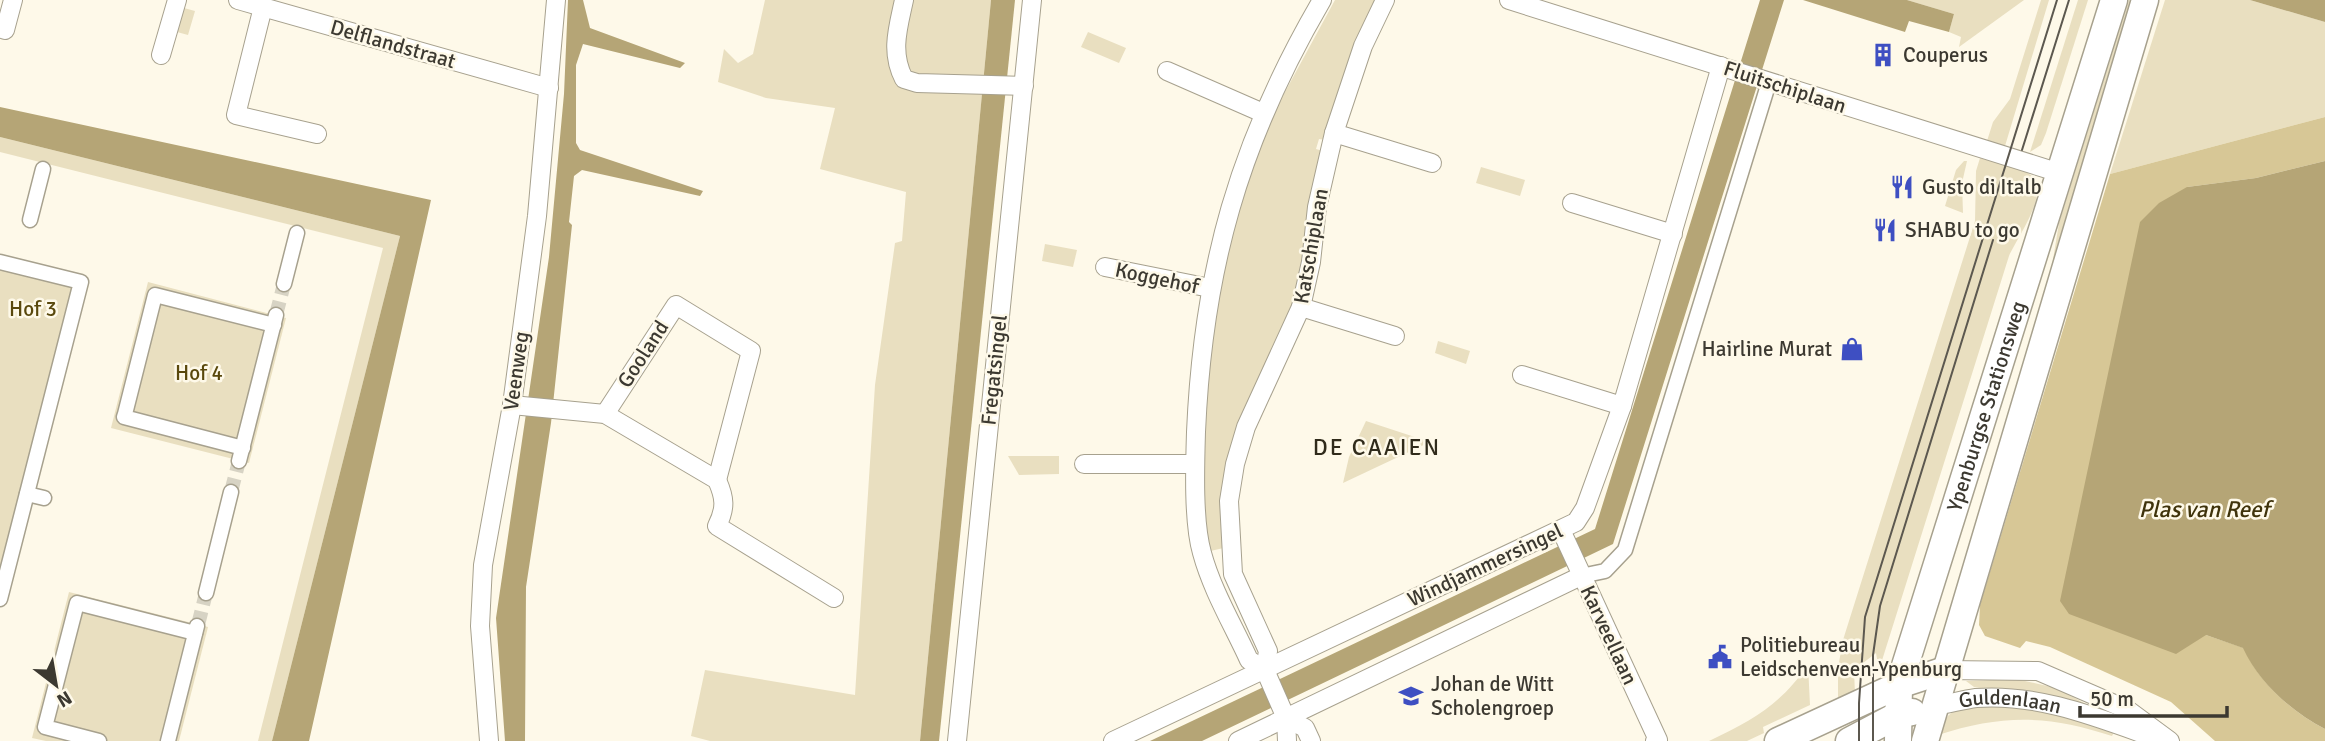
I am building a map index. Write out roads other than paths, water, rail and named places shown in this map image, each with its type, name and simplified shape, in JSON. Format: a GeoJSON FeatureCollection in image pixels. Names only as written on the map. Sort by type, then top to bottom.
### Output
{"type":"FeatureCollection","features":[{"type":"Feature","properties":{"kind":"main road","name":"Ypenburgse Stationsweg"},"geometry":{"type":"LineString","coordinates":[[1898,728],[1899,685],[2114,0]]}},
{"type":"Feature","properties":{"kind":"main road","name":"Ypenburgse Stationsweg"},"geometry":{"type":"LineString","coordinates":[[1926,741],[1934,706],[2145,0]]}},
{"type":"Feature","properties":{"kind":"main road","name":"Guldenlaan"},"geometry":{"type":"LineString","coordinates":[[1899,685],[1945,670]]}},
{"type":"Feature","properties":{"kind":"main road"},"geometry":{"type":"LineString","coordinates":[[1778,741],[1899,685]]}},
{"type":"Feature","properties":{"kind":"main road"},"geometry":{"type":"LineString","coordinates":[[1849,741],[1898,728],[1934,706]]}},
{"type":"Feature","properties":{"kind":"street"},"geometry":{"type":"LineString","coordinates":[[0,29],[5,30],[13,0]]}},
{"type":"Feature","properties":{"kind":"street"},"geometry":{"type":"LineString","coordinates":[[161,55],[177,0]]}},
{"type":"Feature","properties":{"kind":"street","name":"Delflandstraat"},"geometry":{"type":"LineString","coordinates":[[238,0],[549,88]]}},
{"type":"Feature","properties":{"kind":"street","name":"Veenweg"},"geometry":{"type":"LineString","coordinates":[[489,741],[480,626],[483,565],[517,405],[538,210],[556,0]]}},
{"type":"Feature","properties":{"kind":"street"},"geometry":{"type":"LineString","coordinates":[[904,0],[894,44],[896,65],[904,79],[917,83],[1022,86]]}},
{"type":"Feature","properties":{"kind":"street","name":"Fregatsingel"},"geometry":{"type":"LineString","coordinates":[[957,741],[1032,0]]}},
{"type":"Feature","properties":{"kind":"street","name":"Katschiplaan"},"geometry":{"type":"LineString","coordinates":[[1268,676],[1249,660],[1209,576],[1201,551],[1195,464],[1199,358],[1210,288],[1229,208],[1263,113],[1322,0]]}},
{"type":"Feature","properties":{"kind":"street","name":"Katschiplaan"},"geometry":{"type":"LineString","coordinates":[[1287,741],[1283,711],[1268,676],[1268,650],[1233,574],[1228,501],[1246,427],[1301,307],[1311,262],[1317,207],[1334,133],[1363,46],[1385,0]]}},
{"type":"Feature","properties":{"kind":"street","name":"Fluitschiplaan"},"geometry":{"type":"LineString","coordinates":[[1509,0],[2060,173]]}},
{"type":"Feature","properties":{"kind":"street"},"geometry":{"type":"LineString","coordinates":[[263,7],[236,115],[317,134]]}},
{"type":"Feature","properties":{"kind":"street","name":"Windjammersingel"},"geometry":{"type":"LineString","coordinates":[[1113,741],[1268,676],[1563,536],[1576,522],[1585,508],[1622,405],[1673,234],[1728,69]]}},
{"type":"Feature","properties":{"kind":"street"},"geometry":{"type":"LineString","coordinates":[[1167,71],[1263,113]]}},
{"type":"Feature","properties":{"kind":"street"},"geometry":{"type":"LineString","coordinates":[[1238,741],[1283,711],[1579,570],[1605,571],[1625,550],[1766,81]]}},
{"type":"Feature","properties":{"kind":"street"},"geometry":{"type":"LineString","coordinates":[[1334,133],[1432,163]]}},
{"type":"Feature","properties":{"kind":"street"},"geometry":{"type":"LineString","coordinates":[[30,220],[43,169]]}},
{"type":"Feature","properties":{"kind":"street"},"geometry":{"type":"LineString","coordinates":[[1572,203],[1673,234]]}},
{"type":"Feature","properties":{"kind":"street"},"geometry":{"type":"LineString","coordinates":[[284,284],[297,233]]}},
{"type":"Feature","properties":{"kind":"street"},"geometry":{"type":"LineString","coordinates":[[0,262],[80,282],[0,599]]}},
{"type":"Feature","properties":{"kind":"street","name":"Koggehof"},"geometry":{"type":"LineString","coordinates":[[1105,267],[1210,288]]}},
{"type":"Feature","properties":{"kind":"street"},"geometry":{"type":"LineString","coordinates":[[155,295],[275,320],[241,454],[124,418],[155,295]]}},
{"type":"Feature","properties":{"kind":"street","name":"Gooland"},"geometry":{"type":"LineString","coordinates":[[605,414],[676,305],[751,351],[718,480],[724,496],[724,513],[717,526],[834,598]]}},
{"type":"Feature","properties":{"kind":"street"},"geometry":{"type":"LineString","coordinates":[[1301,307],[1395,336]]}},
{"type":"Feature","properties":{"kind":"street"},"geometry":{"type":"LineString","coordinates":[[1522,375],[1622,405]]}},
{"type":"Feature","properties":{"kind":"street"},"geometry":{"type":"LineString","coordinates":[[517,405],[560,412],[605,414],[718,480]]}},
{"type":"Feature","properties":{"kind":"street"},"geometry":{"type":"LineString","coordinates":[[1084,464],[1195,464]]}},
{"type":"Feature","properties":{"kind":"street"},"geometry":{"type":"LineString","coordinates":[[206,593],[231,492]]}},
{"type":"Feature","properties":{"kind":"street"},"geometry":{"type":"LineString","coordinates":[[27,494],[44,498]]}},
{"type":"Feature","properties":{"kind":"street","name":"Karveellaan"},"geometry":{"type":"LineString","coordinates":[[1563,536],[1657,740]]}},
{"type":"Feature","properties":{"kind":"street"},"geometry":{"type":"LineString","coordinates":[[1209,576],[1233,574]]}},
{"type":"Feature","properties":{"kind":"street"},"geometry":{"type":"LineString","coordinates":[[99,741],[45,727],[76,603],[197,629],[168,741]]}},
{"type":"Feature","properties":{"kind":"street","name":"Guldenlaan"},"geometry":{"type":"LineString","coordinates":[[1945,670],[2038,671],[2128,709],[2170,741]]}},
{"type":"Feature","properties":{"kind":"street","name":"Guldenlaan"},"geometry":{"type":"LineString","coordinates":[[1934,706],[1978,698],[2037,702],[2087,713],[2164,741]]}},
{"type":"Feature","properties":{"kind":"street","name":"Katschiplaan"},"geometry":{"type":"LineString","coordinates":[[1283,711],[1304,728],[1311,741]]}},
{"type":"Feature","properties":{"kind":"water"},"geometry":{"type":"Polygon","coordinates":[[[568,0],[583,0],[590,28],[685,63],[680,68],[583,44],[576,65],[576,143],[580,150],[703,191],[700,196],[582,170],[574,176],[569,222],[572,225],[551,423],[526,587],[525,741],[505,741],[496,618],[549,257],[564,94],[568,0]]]}},
{"type":"Feature","properties":{"kind":"water"},"geometry":{"type":"Polygon","coordinates":[[[991,0],[1015,0],[939,741],[920,741],[991,0]]]}},
{"type":"Feature","properties":{"kind":"water"},"geometry":{"type":"Polygon","coordinates":[[[1760,0],[1784,0],[1613,544],[1202,741],[1150,741],[1595,529],[1760,0]]]}},
{"type":"Feature","properties":{"kind":"water"},"geometry":{"type":"Polygon","coordinates":[[[1803,0],[1907,0],[1954,14],[1949,32],[1909,21],[1905,32],[1803,0]]]}},
{"type":"Feature","properties":{"kind":"water"},"geometry":{"type":"Polygon","coordinates":[[[2250,0],[2325,0],[2325,22],[2250,0]]]}},
{"type":"Feature","properties":{"kind":"water"},"geometry":{"type":"Polygon","coordinates":[[[0,107],[431,200],[309,741],[272,741],[400,236],[0,137],[0,107]]]}},
{"type":"Feature","properties":{"kind":"water","name":"Plas van Reef"},"geometry":{"type":"Polygon","coordinates":[[[2325,161],[2325,729],[2289,705],[2267,685],[2243,648],[2206,635],[2176,654],[2069,614],[2060,601],[2140,222],[2159,203],[2187,187],[2256,178],[2325,161]]]}},
{"type":"Feature","properties":{"kind":"tunnel"},"geometry":{"type":"LineString","coordinates":[[276,315],[284,284]]}},
{"type":"Feature","properties":{"kind":"tunnel"},"geometry":{"type":"LineString","coordinates":[[231,492],[239,461]]}},
{"type":"Feature","properties":{"kind":"tunnel"},"geometry":{"type":"LineString","coordinates":[[198,625],[206,593]]}},
{"type":"Feature","properties":{"kind":"tram line"},"geometry":{"type":"LineString","coordinates":[[1859,741],[1865,617],[2057,0]]}},
{"type":"Feature","properties":{"kind":"tram line"},"geometry":{"type":"LineString","coordinates":[[2022,150],[2069,0]]}},
{"type":"Feature","properties":{"kind":"tram line"},"geometry":{"type":"LineString","coordinates":[[1873,741],[1873,655],[1880,606],[1993,240]]}},
{"type":"Feature","properties":{"kind":"place","name":"Couperus"},"geometry":{"type":"Point","coordinates":[1883,55]}},
{"type":"Feature","properties":{"kind":"place","name":"Gusto di Italb"},"geometry":{"type":"Point","coordinates":[1902,187]}},
{"type":"Feature","properties":{"kind":"place","name":"SHABU to go"},"geometry":{"type":"Point","coordinates":[1885,230]}},
{"type":"Feature","properties":{"kind":"place","name":"Hairline Murat"},"geometry":{"type":"Point","coordinates":[1852,349]}},
{"type":"Feature","properties":{"kind":"place","name":"Politiebureau Leidschenveen-Ypenburg"},"geometry":{"type":"Point","coordinates":[1720,657]}},
{"type":"Feature","properties":{"kind":"place","name":"Johan de Witt Scholengroep"},"geometry":{"type":"Point","coordinates":[1411,696]}},
{"type":"Feature","properties":{"kind":"district","name":"DE CAAIEN"},"geometry":{"type":"Point","coordinates":[1377,447]}},
{"type":"Feature","properties":{"kind":"park label","name":"Hof 3"},"geometry":{"type":"Point","coordinates":[33,309]}},
{"type":"Feature","properties":{"kind":"park label","name":"Hof 4"},"geometry":{"type":"Point","coordinates":[199,373]}}]}
